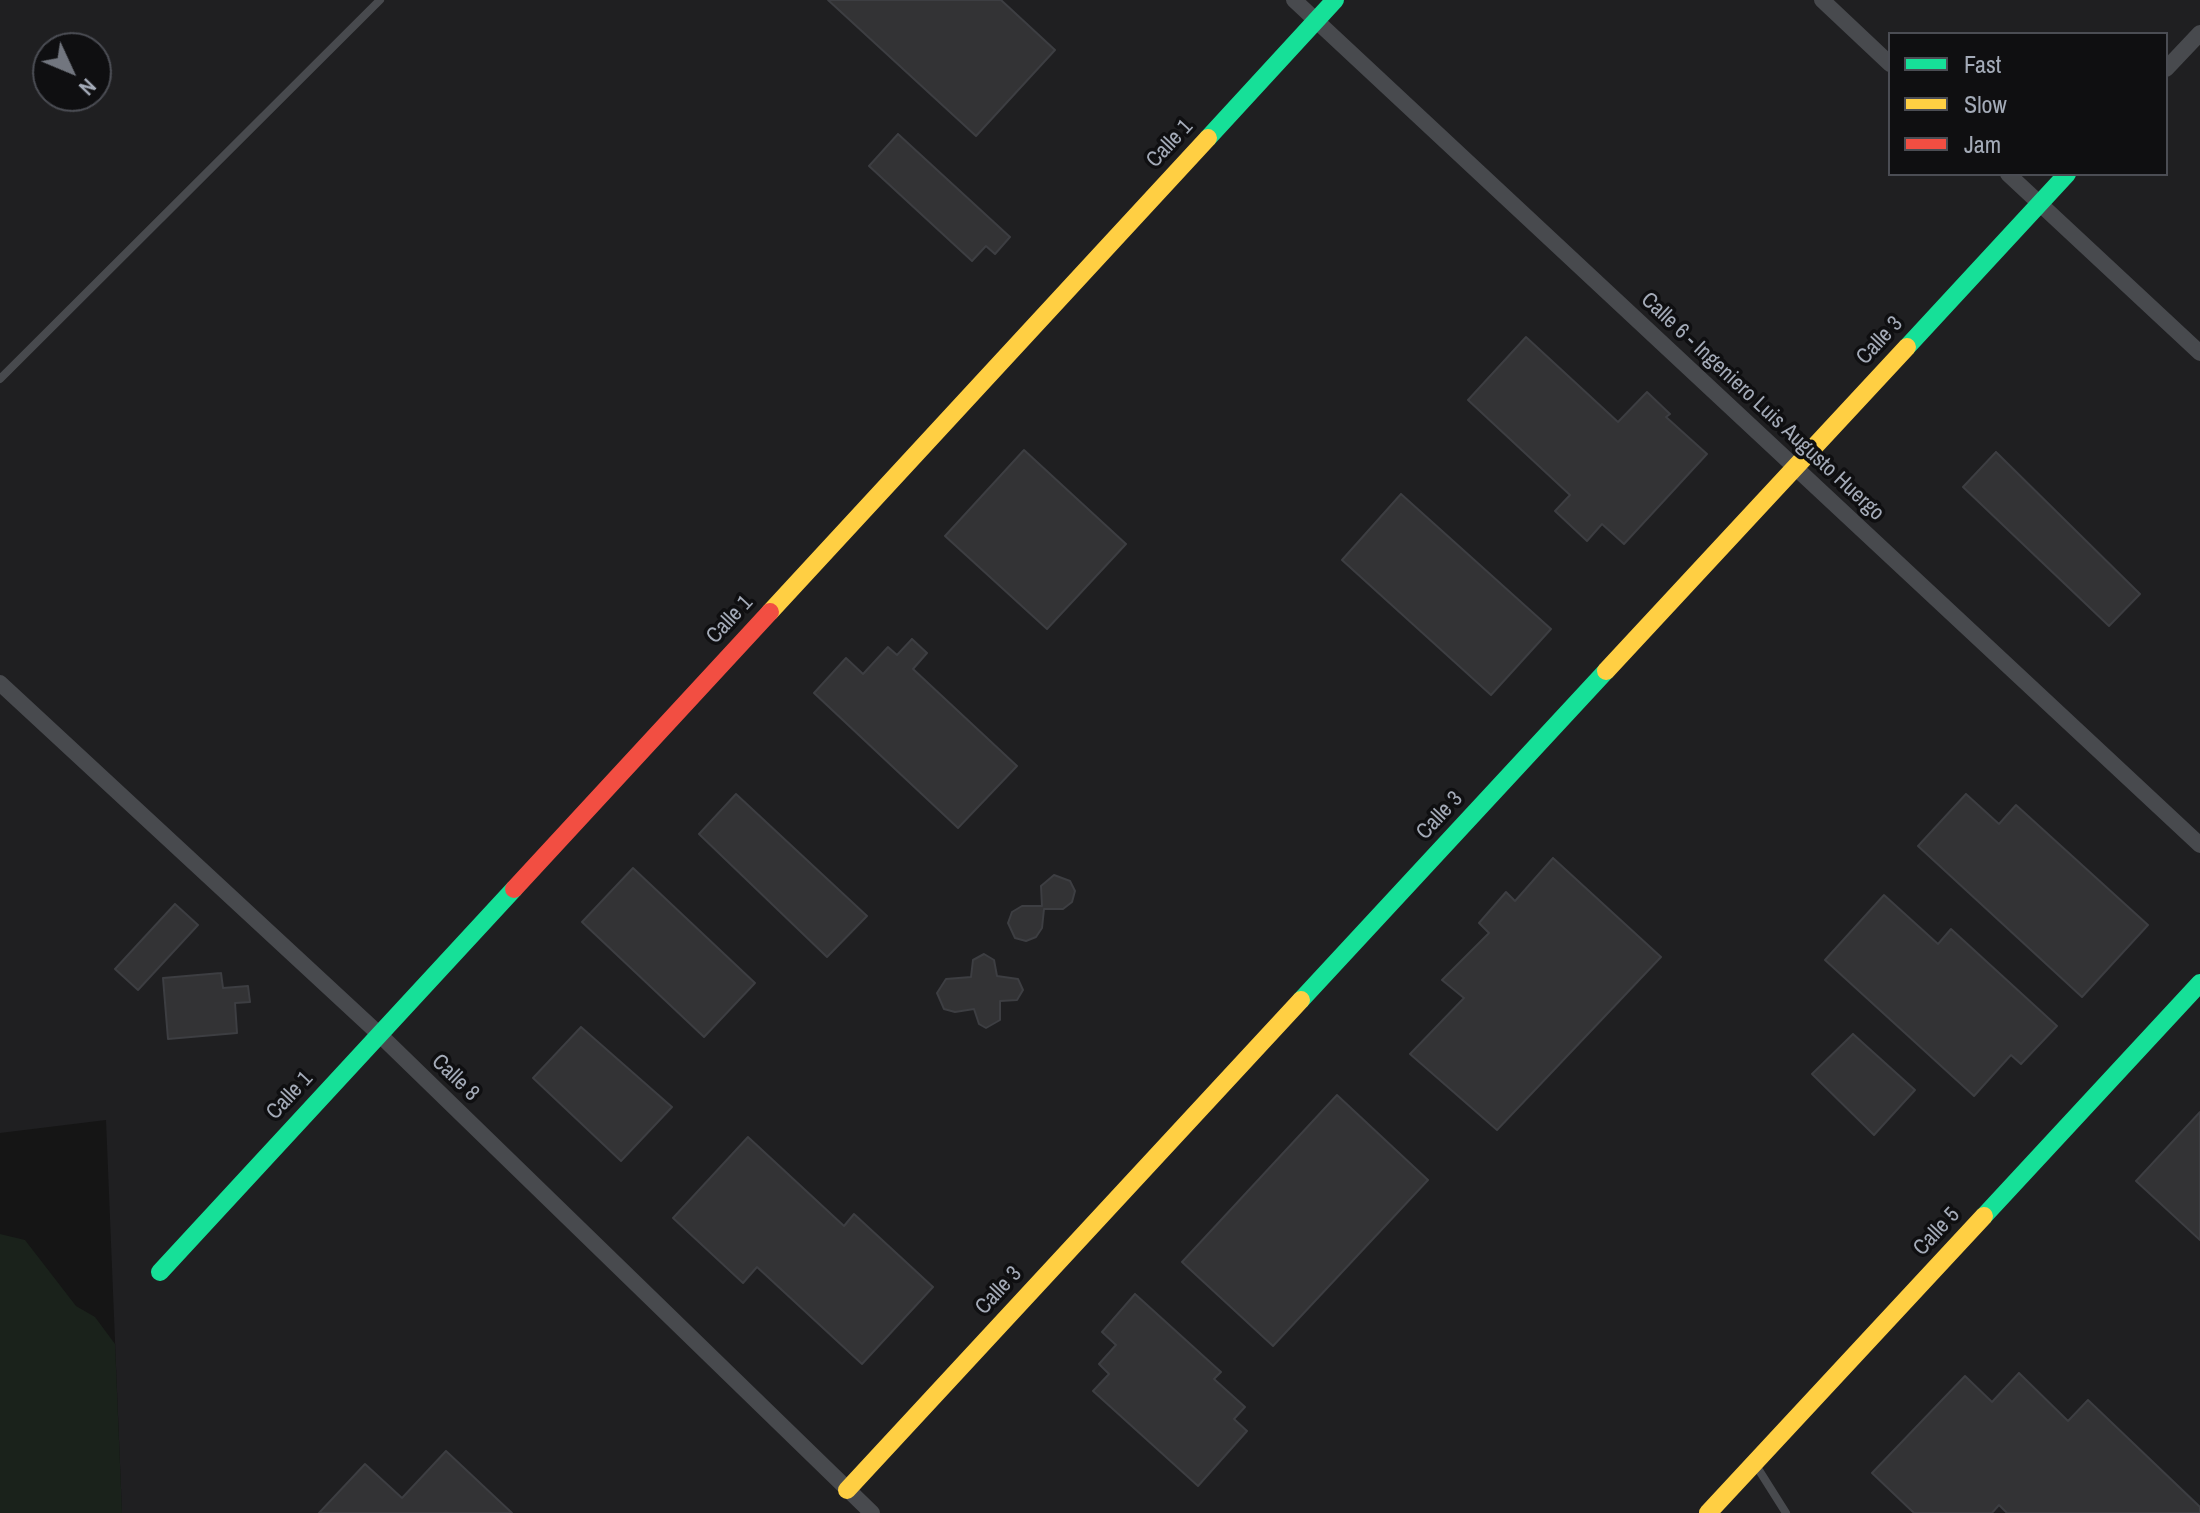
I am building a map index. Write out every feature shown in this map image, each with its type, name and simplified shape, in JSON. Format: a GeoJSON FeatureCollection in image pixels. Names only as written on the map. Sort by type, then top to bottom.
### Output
{"type":"FeatureCollection","features":[{"type":"Feature","properties":{"kind":"street","name":"Calle 6 - Ingeniero Luis Augusto Huergo"},"geometry":{"type":"LineString","coordinates":[[1294,0],[2200,845]]}},
{"type":"Feature","properties":{"kind":"street","name":"Calle 1"},"geometry":{"type":"LineString","coordinates":[[160,1272],[1335,0]]}},
{"type":"Feature","properties":{"kind":"street"},"geometry":{"type":"LineString","coordinates":[[1822,0],[1888,62]]}},
{"type":"Feature","properties":{"kind":"street"},"geometry":{"type":"LineString","coordinates":[[2168,67],[2200,33]]}},
{"type":"Feature","properties":{"kind":"street"},"geometry":{"type":"LineString","coordinates":[[2010,176],[2200,353]]}},
{"type":"Feature","properties":{"kind":"street","name":"Calle 3"},"geometry":{"type":"LineString","coordinates":[[847,1490],[2065,176]]}},
{"type":"Feature","properties":{"kind":"street","name":"Calle 8"},"geometry":{"type":"LineString","coordinates":[[0,683],[380,1035],[872,1513]]}},
{"type":"Feature","properties":{"kind":"street","name":"Calle 5"},"geometry":{"type":"LineString","coordinates":[[1708,1513],[2200,983]]}},
{"type":"Feature","properties":{"kind":"lane"},"geometry":{"type":"LineString","coordinates":[[0,379],[380,0]]}},
{"type":"Feature","properties":{"kind":"lane"},"geometry":{"type":"LineString","coordinates":[[1755,1463],[1786,1513]]}},
{"type":"Feature","properties":{"kind":"shaded area"},"geometry":{"type":"Polygon","coordinates":[[[0,0],[2200,0],[2200,1513],[122,1513],[106,1120],[0,1133],[0,0]]]}},
{"type":"Feature","properties":{"kind":"shaded area"},"geometry":{"type":"Polygon","coordinates":[[[0,1234],[25,1240],[76,1306],[95,1317],[115,1344],[122,1513],[0,1513],[0,1234]]]}},
{"type":"Feature","properties":{"kind":"building"},"geometry":{"type":"Polygon","coordinates":[[[828,0],[1001,0],[1055,50],[976,136],[828,0]]]}},
{"type":"Feature","properties":{"kind":"building"},"geometry":{"type":"Polygon","coordinates":[[[898,134],[1010,237],[995,254],[986,246],[972,261],[869,166],[898,134]]]}},
{"type":"Feature","properties":{"kind":"building"},"geometry":{"type":"Polygon","coordinates":[[[1526,337],[1618,422],[1647,392],[1670,414],[1666,417],[1707,454],[1624,544],[1602,524],[1587,541],[1555,511],[1570,495],[1468,400],[1526,337]]]}},
{"type":"Feature","properties":{"kind":"building"},"geometry":{"type":"Polygon","coordinates":[[[1024,450],[1126,544],[1047,629],[945,536],[1024,450]]]}},
{"type":"Feature","properties":{"kind":"building"},"geometry":{"type":"Polygon","coordinates":[[[1996,452],[2140,594],[2109,626],[1963,487],[1996,452]]]}},
{"type":"Feature","properties":{"kind":"building"},"geometry":{"type":"Polygon","coordinates":[[[1401,494],[1551,629],[1491,695],[1342,560],[1401,494]]]}},
{"type":"Feature","properties":{"kind":"building"},"geometry":{"type":"Polygon","coordinates":[[[912,639],[927,653],[913,669],[1017,766],[958,828],[814,693],[846,658],[863,674],[888,647],[897,655],[912,639]]]}},
{"type":"Feature","properties":{"kind":"building"},"geometry":{"type":"Polygon","coordinates":[[[736,794],[867,916],[827,957],[699,834],[736,794]]]}},
{"type":"Feature","properties":{"kind":"building"},"geometry":{"type":"Polygon","coordinates":[[[1966,794],[1999,824],[2016,805],[2148,925],[2082,997],[1918,846],[1966,794]]]}},
{"type":"Feature","properties":{"kind":"building"},"geometry":{"type":"Polygon","coordinates":[[[1553,858],[1661,957],[1497,1130],[1410,1054],[1464,998],[1442,980],[1489,933],[1479,923],[1506,892],[1515,901],[1553,858]]]}},
{"type":"Feature","properties":{"kind":"building"},"geometry":{"type":"Polygon","coordinates":[[[633,868],[755,983],[704,1037],[582,922],[633,868]]]}},
{"type":"Feature","properties":{"kind":"building"},"geometry":{"type":"Polygon","coordinates":[[[1054,875],[1070,881],[1075,891],[1072,902],[1063,909],[1044,909],[1042,928],[1036,937],[1026,941],[1015,938],[1008,923],[1012,912],[1022,906],[1042,906],[1041,886],[1054,875]]]}},
{"type":"Feature","properties":{"kind":"building"},"geometry":{"type":"Polygon","coordinates":[[[1884,895],[1938,944],[1951,929],[2057,1026],[2021,1064],[2011,1055],[1974,1096],[1825,960],[1884,895]]]}},
{"type":"Feature","properties":{"kind":"building"},"geometry":{"type":"Polygon","coordinates":[[[175,904],[198,925],[138,990],[115,969],[175,904]]]}},
{"type":"Feature","properties":{"kind":"building"},"geometry":{"type":"Polygon","coordinates":[[[984,954],[994,960],[997,976],[1018,979],[1023,990],[1017,1000],[1000,1001],[1000,1020],[986,1028],[979,1024],[974,1009],[955,1012],[944,1009],[937,993],[946,979],[971,977],[973,960],[984,954]]]}},
{"type":"Feature","properties":{"kind":"building"},"geometry":{"type":"Polygon","coordinates":[[[221,973],[223,988],[248,986],[250,1002],[235,1003],[237,1033],[168,1039],[163,978],[221,973]]]}},
{"type":"Feature","properties":{"kind":"building"},"geometry":{"type":"Polygon","coordinates":[[[581,1027],[672,1107],[621,1161],[533,1078],[581,1027]]]}},
{"type":"Feature","properties":{"kind":"building"},"geometry":{"type":"Polygon","coordinates":[[[1853,1034],[1915,1090],[1874,1135],[1812,1074],[1853,1034]]]}},
{"type":"Feature","properties":{"kind":"building"},"geometry":{"type":"Polygon","coordinates":[[[1337,1095],[1428,1180],[1273,1346],[1182,1262],[1337,1095]]]}},
{"type":"Feature","properties":{"kind":"building"},"geometry":{"type":"Polygon","coordinates":[[[2200,1112],[2200,1240],[2136,1181],[2200,1112]]]}},
{"type":"Feature","properties":{"kind":"building"},"geometry":{"type":"Polygon","coordinates":[[[748,1137],[844,1226],[854,1214],[933,1287],[862,1364],[757,1267],[743,1283],[673,1218],[748,1137]]]}},
{"type":"Feature","properties":{"kind":"building"},"geometry":{"type":"Polygon","coordinates":[[[1135,1294],[1221,1372],[1214,1379],[1245,1407],[1234,1419],[1247,1431],[1198,1486],[1093,1391],[1109,1374],[1099,1364],[1116,1345],[1102,1332],[1135,1294]]]}},
{"type":"Feature","properties":{"kind":"building"},"geometry":{"type":"Polygon","coordinates":[[[2019,1373],[2068,1421],[2088,1400],[2200,1507],[2200,1513],[2007,1513],[1999,1505],[1992,1513],[1914,1513],[1872,1473],[1965,1376],[1992,1402],[2019,1373]]]}},
{"type":"Feature","properties":{"kind":"building"},"geometry":{"type":"Polygon","coordinates":[[[446,1451],[512,1513],[319,1513],[365,1464],[402,1498],[446,1451]]]}},
{"type":"Feature","properties":{"kind":"traffic: fast"},"geometry":{"type":"LineString","coordinates":[[1208,138],[1335,0]]}},
{"type":"Feature","properties":{"kind":"traffic: fast"},"geometry":{"type":"LineString","coordinates":[[1907,347],[2065,176]]}},
{"type":"Feature","properties":{"kind":"traffic: fast"},"geometry":{"type":"LineString","coordinates":[[1301,1000],[1606,671]]}},
{"type":"Feature","properties":{"kind":"traffic: fast"},"geometry":{"type":"LineString","coordinates":[[160,1272],[514,889]]}},
{"type":"Feature","properties":{"kind":"traffic: fast"},"geometry":{"type":"LineString","coordinates":[[1984,1216],[2200,983]]}},
{"type":"Feature","properties":{"kind":"traffic: slow"},"geometry":{"type":"LineString","coordinates":[[770,612],[1208,138]]}},
{"type":"Feature","properties":{"kind":"traffic: slow"},"geometry":{"type":"LineString","coordinates":[[1606,671],[1907,347]]}},
{"type":"Feature","properties":{"kind":"traffic: slow"},"geometry":{"type":"LineString","coordinates":[[847,1490],[1301,1000]]}},
{"type":"Feature","properties":{"kind":"traffic: slow"},"geometry":{"type":"LineString","coordinates":[[1708,1513],[1984,1216]]}},
{"type":"Feature","properties":{"kind":"traffic: jam"},"geometry":{"type":"LineString","coordinates":[[514,889],[770,612]]}}]}
